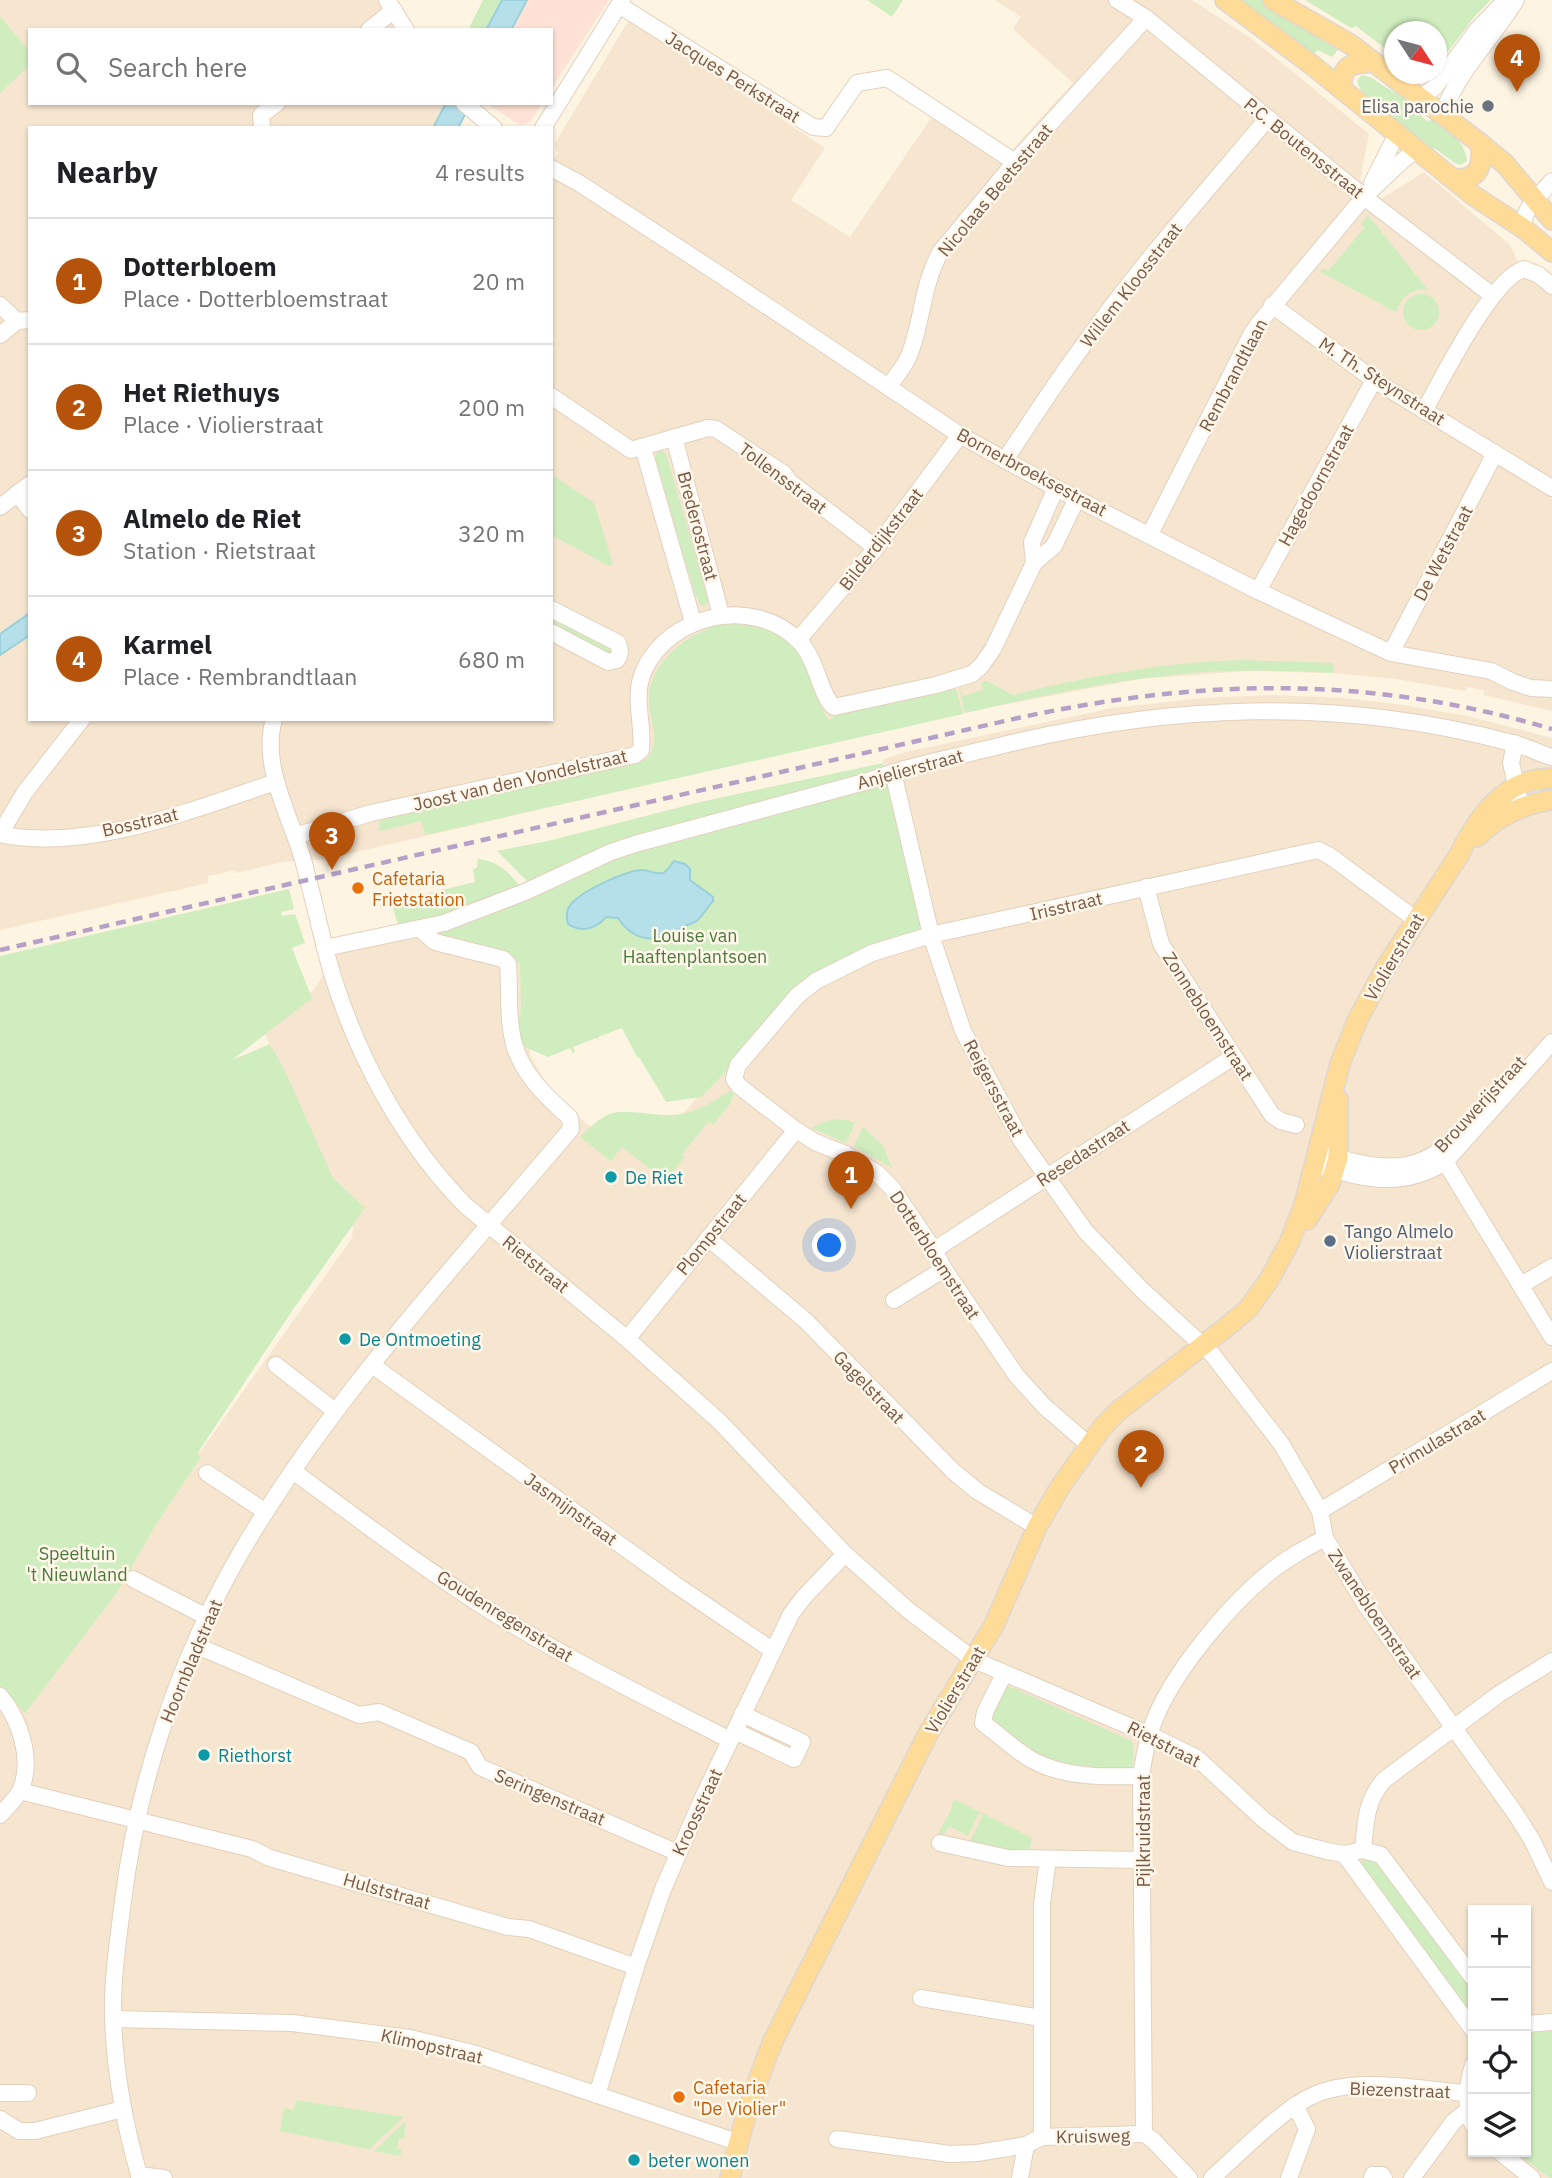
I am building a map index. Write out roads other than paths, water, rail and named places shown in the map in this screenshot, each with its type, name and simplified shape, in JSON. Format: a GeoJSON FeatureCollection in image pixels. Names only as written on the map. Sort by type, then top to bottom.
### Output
{"type":"FeatureCollection","features":[{"type":"Feature","properties":{"kind":"main road"},"geometry":{"type":"LineString","coordinates":[[1225,0],[1342,89],[1490,208],[1523,228],[1552,252]]}},
{"type":"Feature","properties":{"kind":"main road"},"geometry":{"type":"LineString","coordinates":[[1273,0],[1335,35],[1481,144],[1505,164],[1552,220]]}},
{"type":"Feature","properties":{"kind":"main road"},"geometry":{"type":"LineString","coordinates":[[1342,89],[1341,78],[1347,67],[1373,62]]}},
{"type":"Feature","properties":{"kind":"main road"},"geometry":{"type":"LineString","coordinates":[[1452,178],[1465,179],[1475,174],[1482,162],[1481,144]]}},
{"type":"Feature","properties":{"kind":"main road","name":"Violierstraat"},"geometry":{"type":"LineString","coordinates":[[1276,1268],[1296,1225],[1317,1159],[1340,1064],[1357,1021],[1386,967],[1479,820],[1495,801],[1517,786],[1552,778]]}},
{"type":"Feature","properties":{"kind":"main road","name":"Violierstraat"},"geometry":{"type":"LineString","coordinates":[[1459,855],[1484,830],[1521,807],[1552,800]]}},
{"type":"Feature","properties":{"kind":"main road","name":"Violierstraat"},"geometry":{"type":"LineString","coordinates":[[730,2178],[737,2142],[752,2093],[774,2041],[929,1732],[998,1616],[1037,1527],[1060,1487],[1089,1444],[1117,1412],[1248,1309],[1330,1184],[1337,1164],[1340,1064]]}},
{"type":"Feature","properties":{"kind":"street","name":"P.C. Boutensstraat"},"geometry":{"type":"LineString","coordinates":[[1116,0],[1146,18],[1364,197],[1492,295]]}},
{"type":"Feature","properties":{"kind":"street"},"geometry":{"type":"LineString","coordinates":[[1420,98],[1435,87],[1477,30],[1507,0]]}},
{"type":"Feature","properties":{"kind":"street"},"geometry":{"type":"LineString","coordinates":[[1442,115],[1448,97],[1466,68],[1516,0]]}},
{"type":"Feature","properties":{"kind":"street"},"geometry":{"type":"LineString","coordinates":[[544,126],[620,2]]}},
{"type":"Feature","properties":{"kind":"street","name":"Jacques Perkstraat"},"geometry":{"type":"LineString","coordinates":[[620,2],[813,127],[826,128],[857,83],[887,78],[1015,162]]}},
{"type":"Feature","properties":{"kind":"street"},"geometry":{"type":"LineString","coordinates":[[371,28],[390,5],[405,28]]}},
{"type":"Feature","properties":{"kind":"street","name":"Nicolaas Beetsstraat"},"geometry":{"type":"LineString","coordinates":[[889,386],[911,353],[932,268],[941,251],[1015,162],[1146,18]]}},
{"type":"Feature","properties":{"kind":"street"},"geometry":{"type":"LineString","coordinates":[[261,126],[261,116],[275,105]]}},
{"type":"Feature","properties":{"kind":"street"},"geometry":{"type":"LineString","coordinates":[[470,108],[492,126]]}},
{"type":"Feature","properties":{"kind":"street","name":"Willem Kloosstraat"},"geometry":{"type":"LineString","coordinates":[[1005,460],[1077,353],[1119,298],[1268,118]]}},
{"type":"Feature","properties":{"kind":"street","name":"Rembrandtlaan"},"geometry":{"type":"LineString","coordinates":[[1364,197],[1397,134]]}},
{"type":"Feature","properties":{"kind":"street","name":"Rembrandtlaan"},"geometry":{"type":"LineString","coordinates":[[1150,534],[1251,335],[1272,305],[1364,197],[1417,149]]}},
{"type":"Feature","properties":{"kind":"street","name":"Bornerbroeksestraat"},"geometry":{"type":"LineString","coordinates":[[553,169],[590,190],[960,435],[1056,488],[1258,591],[1391,653],[1491,671],[1531,688],[1552,689]]}},
{"type":"Feature","properties":{"kind":"street"},"geometry":{"type":"LineString","coordinates":[[1523,228],[1523,216],[1552,181]]}},
{"type":"Feature","properties":{"kind":"street"},"geometry":{"type":"LineString","coordinates":[[1424,411],[1492,295],[1510,275],[1524,269],[1539,275],[1552,286]]}},
{"type":"Feature","properties":{"kind":"street"},"geometry":{"type":"LineString","coordinates":[[0,305],[24,321],[0,335]]}},
{"type":"Feature","properties":{"kind":"street","name":"M. Th. Steynstraat"},"geometry":{"type":"LineString","coordinates":[[1272,305],[1374,380],[1552,488]]}},
{"type":"Feature","properties":{"kind":"street","name":"Hagedoornstraat"},"geometry":{"type":"LineString","coordinates":[[1258,591],[1374,380]]}},
{"type":"Feature","properties":{"kind":"street"},"geometry":{"type":"LineString","coordinates":[[553,397],[631,450],[643,447]]}},
{"type":"Feature","properties":{"kind":"street","name":"Tollensstraat"},"geometry":{"type":"LineString","coordinates":[[643,447],[708,428],[716,429],[783,473],[790,482],[876,548]]}},
{"type":"Feature","properties":{"kind":"street","name":"Bilderdijkstraat"},"geometry":{"type":"LineString","coordinates":[[798,640],[876,548],[960,435]]}},
{"type":"Feature","properties":{"kind":"street","name":"Brederostraat"},"geometry":{"type":"LineString","coordinates":[[674,438],[722,615]]}},
{"type":"Feature","properties":{"kind":"street","name":"Brederostraat"},"geometry":{"type":"LineString","coordinates":[[643,447],[693,622]]}},
{"type":"Feature","properties":{"kind":"street","name":"De Wetstraat"},"geometry":{"type":"LineString","coordinates":[[1391,653],[1495,453]]}},
{"type":"Feature","properties":{"kind":"street","name":"Joost van den Vondelstraat"},"geometry":{"type":"LineString","coordinates":[[1034,563],[1032,542],[1056,488]]}},
{"type":"Feature","properties":{"kind":"street"},"geometry":{"type":"LineString","coordinates":[[0,507],[24,489]]}},
{"type":"Feature","properties":{"kind":"street","name":"Joost van den Vondelstraat"},"geometry":{"type":"LineString","coordinates":[[295,836],[371,813],[635,755],[641,750],[638,696],[644,671],[663,643],[693,622],[722,615],[770,621],[798,640],[807,650],[818,671],[829,703],[834,706],[936,685],[972,674],[993,649],[1034,563],[1054,546],[1077,498]]}},
{"type":"Feature","properties":{"kind":"street"},"geometry":{"type":"LineString","coordinates":[[553,611],[618,643],[619,656],[617,660],[608,662],[553,633]]}},
{"type":"Feature","properties":{"kind":"street"},"geometry":{"type":"LineString","coordinates":[[619,656],[644,671]]}},
{"type":"Feature","properties":{"kind":"street","name":"Anjelierstraat"},"geometry":{"type":"LineString","coordinates":[[325,948],[444,923],[525,892],[611,852],[635,844],[893,772],[1021,740],[1104,723],[1177,714],[1237,711],[1319,712],[1438,726],[1515,743],[1552,758]]}},
{"type":"Feature","properties":{"kind":"street"},"geometry":{"type":"LineString","coordinates":[[0,834],[25,792],[80,721]]}},
{"type":"Feature","properties":{"kind":"street","name":"Rietstraat"},"geometry":{"type":"LineString","coordinates":[[274,721],[272,743],[276,782],[295,836],[334,979],[375,1080],[411,1139],[443,1182],[466,1206],[627,1339],[720,1422],[845,1554],[908,1610],[974,1660],[1150,1735],[1197,1758],[1264,1820],[1293,1842],[1344,1854],[1363,1850]]}},
{"type":"Feature","properties":{"kind":"street"},"geometry":{"type":"LineString","coordinates":[[1515,743],[1511,763],[1521,807]]}},
{"type":"Feature","properties":{"kind":"street","name":"Reigersstraat"},"geometry":{"type":"LineString","coordinates":[[893,772],[931,935],[963,1031],[1021,1140],[1086,1233],[1203,1346]]}},
{"type":"Feature","properties":{"kind":"street","name":"Bosstraat"},"geometry":{"type":"LineString","coordinates":[[0,834],[17,838],[68,838],[174,816],[276,782]]}},
{"type":"Feature","properties":{"kind":"street","name":"Irisstraat"},"geometry":{"type":"LineString","coordinates":[[738,1065],[797,996],[816,981],[872,953],[931,935],[1146,887],[1318,850],[1415,919]]}},
{"type":"Feature","properties":{"kind":"street","name":"Zonnebloemstraat"},"geometry":{"type":"LineString","coordinates":[[1146,887],[1161,944],[1272,1115],[1296,1125]]}},
{"type":"Feature","properties":{"kind":"street","name":"Hoornbladstraat"},"geometry":{"type":"LineString","coordinates":[[139,2177],[122,2109],[113,2019],[115,1964],[129,1853],[136,1821],[165,1721],[195,1645],[242,1551],[335,1411],[571,1129],[570,1118],[544,1094],[521,1062],[512,1031],[508,964],[503,959],[435,942],[420,929]]}},
{"type":"Feature","properties":{"kind":"street","name":"Brouwerijstraat"},"geometry":{"type":"LineString","coordinates":[[1442,1157],[1552,1028]]}},
{"type":"Feature","properties":{"kind":"street","name":"Brouwerijstraat"},"geometry":{"type":"LineString","coordinates":[[1317,1159],[1397,1180],[1423,1174],[1552,1042]]}},
{"type":"Feature","properties":{"kind":"street","name":"Resedastraat"},"geometry":{"type":"LineString","coordinates":[[934,1250],[1233,1057]]}},
{"type":"Feature","properties":{"kind":"street","name":"Dotterbloemstraat"},"geometry":{"type":"LineString","coordinates":[[738,1065],[734,1075],[739,1086],[796,1130],[877,1173],[892,1188],[934,1250],[943,1269],[1016,1375],[1044,1406],[1089,1444]]}},
{"type":"Feature","properties":{"kind":"street","name":"Plompstraat"},"geometry":{"type":"LineString","coordinates":[[627,1339],[796,1130]]}},
{"type":"Feature","properties":{"kind":"street"},"geometry":{"type":"LineString","coordinates":[[1442,1157],[1552,1337]]}},
{"type":"Feature","properties":{"kind":"street","name":"Gagelstraat"},"geometry":{"type":"LineString","coordinates":[[708,1238],[806,1321],[953,1471],[977,1491],[1037,1527]]}},
{"type":"Feature","properties":{"kind":"street"},"geometry":{"type":"LineString","coordinates":[[1521,1286],[1552,1267]]}},
{"type":"Feature","properties":{"kind":"street"},"geometry":{"type":"LineString","coordinates":[[894,1300],[943,1269]]}},
{"type":"Feature","properties":{"kind":"street","name":"Zwanebloemstraat"},"geometry":{"type":"LineString","coordinates":[[1203,1346],[1282,1445],[1320,1511],[1325,1538],[1365,1604],[1532,1840],[1552,1882]]}},
{"type":"Feature","properties":{"kind":"street","name":"Jasmijnstraat"},"geometry":{"type":"LineString","coordinates":[[372,1365],[676,1585],[772,1650]]}},
{"type":"Feature","properties":{"kind":"street"},"geometry":{"type":"LineString","coordinates":[[276,1366],[335,1411]]}},
{"type":"Feature","properties":{"kind":"street","name":"Primulastraat"},"geometry":{"type":"LineString","coordinates":[[1320,1511],[1552,1371]]}},
{"type":"Feature","properties":{"kind":"street","name":"Goudenregenstraat"},"geometry":{"type":"LineString","coordinates":[[293,1471],[445,1581],[493,1612],[643,1697],[794,1759],[802,1742],[742,1714]]}},
{"type":"Feature","properties":{"kind":"street"},"geometry":{"type":"LineString","coordinates":[[207,1473],[266,1512]]}},
{"type":"Feature","properties":{"kind":"street","name":"Pijlkruidstraat"},"geometry":{"type":"LineString","coordinates":[[1144,2134],[1141,1776],[1150,1735],[1168,1692],[1190,1658],[1218,1624],[1268,1573],[1325,1538]]}},
{"type":"Feature","properties":{"kind":"street","name":"Kroosstraat"},"geometry":{"type":"LineString","coordinates":[[597,2095],[636,1967],[678,1853],[791,1614],[845,1554]]}},
{"type":"Feature","properties":{"kind":"street"},"geometry":{"type":"LineString","coordinates":[[133,1579],[207,1617]]}},
{"type":"Feature","properties":{"kind":"street","name":"Seringenstraat"},"geometry":{"type":"LineString","coordinates":[[195,1645],[359,1715],[379,1712],[471,1752],[480,1767],[678,1853]]}},
{"type":"Feature","properties":{"kind":"street"},"geometry":{"type":"LineString","coordinates":[[1468,1971],[1381,1855],[1363,1850],[1367,1813],[1373,1793],[1384,1780],[1499,1694],[1552,1661]]}},
{"type":"Feature","properties":{"kind":"street"},"geometry":{"type":"LineString","coordinates":[[1004,1674],[985,1712],[983,1723],[1021,1752],[1049,1767],[1074,1774],[1141,1776]]}},
{"type":"Feature","properties":{"kind":"street"},"geometry":{"type":"LineString","coordinates":[[0,1696],[19,1724],[25,1761],[20,1791],[0,1815]]}},
{"type":"Feature","properties":{"kind":"street","name":"Hulststraat"},"geometry":{"type":"LineString","coordinates":[[20,1791],[253,1849],[270,1858],[508,1927],[529,1929],[636,1967]]}},
{"type":"Feature","properties":{"kind":"street"},"geometry":{"type":"LineString","coordinates":[[940,1843],[1008,1858],[1143,1860]]}},
{"type":"Feature","properties":{"kind":"street"},"geometry":{"type":"LineString","coordinates":[[1344,1854],[1468,2023]]}},
{"type":"Feature","properties":{"kind":"street"},"geometry":{"type":"LineString","coordinates":[[837,2139],[950,2154],[977,2153],[1026,2145],[1042,2137],[1042,1903],[1048,1860]]}},
{"type":"Feature","properties":{"kind":"street"},"geometry":{"type":"LineString","coordinates":[[921,1998],[1041,2018]]}},
{"type":"Feature","properties":{"kind":"street","name":"Klimopstraat"},"geometry":{"type":"LineString","coordinates":[[113,2019],[292,2023],[380,2033],[473,2053],[737,2142]]}},
{"type":"Feature","properties":{"kind":"street"},"geometry":{"type":"LineString","coordinates":[[1531,2024],[1552,2022]]}},
{"type":"Feature","properties":{"kind":"street","name":"Biezenstraat"},"geometry":{"type":"LineString","coordinates":[[1212,2178],[1295,2105],[1314,2095],[1338,2088],[1368,2085],[1467,2093]]}},
{"type":"Feature","properties":{"kind":"street"},"geometry":{"type":"LineString","coordinates":[[1468,2088],[1468,2101]]}},
{"type":"Feature","properties":{"kind":"street"},"geometry":{"type":"LineString","coordinates":[[0,2093],[28,2093]]}},
{"type":"Feature","properties":{"kind":"street"},"geometry":{"type":"LineString","coordinates":[[1289,2178],[1307,2129],[1295,2105]]}},
{"type":"Feature","properties":{"kind":"street"},"geometry":{"type":"LineString","coordinates":[[0,2119],[19,2131],[35,2131],[122,2109]]}},
{"type":"Feature","properties":{"kind":"street"},"geometry":{"type":"LineString","coordinates":[[1412,2178],[1454,2121],[1468,2118]]}},
{"type":"Feature","properties":{"kind":"street"},"geometry":{"type":"LineString","coordinates":[[1144,2134],[1189,2178]]}},
{"type":"Feature","properties":{"kind":"street","name":"Kruisweg"},"geometry":{"type":"LineString","coordinates":[[1042,2137],[1144,2134]]}},
{"type":"Feature","properties":{"kind":"street"},"geometry":{"type":"LineString","coordinates":[[1020,2178],[1026,2145]]}},
{"type":"Feature","properties":{"kind":"street"},"geometry":{"type":"LineString","coordinates":[[1506,2157],[1532,2178]]}},
{"type":"Feature","properties":{"kind":"street"},"geometry":{"type":"LineString","coordinates":[[1371,2178],[1373,2175],[1382,2175],[1384,2178]]}},
{"type":"Feature","properties":{"kind":"street"},"geometry":{"type":"LineString","coordinates":[[139,2177],[164,2178]]}},
{"type":"Feature","properties":{"kind":"water"},"geometry":{"type":"Polygon","coordinates":[[[502,0],[527,0],[512,28],[487,28],[502,0]]]}},
{"type":"Feature","properties":{"kind":"water"},"geometry":{"type":"Polygon","coordinates":[[[445,105],[470,105],[459,126],[434,126],[445,105]]]}},
{"type":"Feature","properties":{"kind":"water"},"geometry":{"type":"Polygon","coordinates":[[[28,614],[28,636],[0,655],[0,634],[28,614]]]}},
{"type":"Feature","properties":{"kind":"water"},"geometry":{"type":"Polygon","coordinates":[[[674,861],[685,864],[690,869],[690,880],[713,897],[713,901],[695,922],[667,935],[649,939],[633,933],[618,918],[606,917],[588,928],[568,924],[569,908],[585,893],[633,871],[663,873],[674,861]]]}},
{"type":"Feature","properties":{"kind":"railway"},"geometry":{"type":"LineString","coordinates":[[0,950],[1018,718],[1153,695],[1286,688],[1352,691],[1484,711],[1552,729]]}},
{"type":"Feature","properties":{"kind":"place","name":"Karmel"},"geometry":{"type":"Point","coordinates":[1517,92]}},
{"type":"Feature","properties":{"kind":"place","name":"Elisa parochie"},"geometry":{"type":"Point","coordinates":[1488,106]}},
{"type":"Feature","properties":{"kind":"place","name":"Almelo de Riet"},"geometry":{"type":"Point","coordinates":[332,870]}},
{"type":"Feature","properties":{"kind":"place","name":"Cafetaria Frietstation"},"geometry":{"type":"Point","coordinates":[358,888]}},
{"type":"Feature","properties":{"kind":"place","name":"De Riet"},"geometry":{"type":"Point","coordinates":[611,1177]}},
{"type":"Feature","properties":{"kind":"place","name":"Dotterbloem"},"geometry":{"type":"Point","coordinates":[851,1209]}},
{"type":"Feature","properties":{"kind":"place","name":"Tango Almelo Violierstraat"},"geometry":{"type":"Point","coordinates":[1330,1241]}},
{"type":"Feature","properties":{"kind":"place","name":"De Ontmoeting"},"geometry":{"type":"Point","coordinates":[345,1339]}},
{"type":"Feature","properties":{"kind":"place","name":"Het Riethuys"},"geometry":{"type":"Point","coordinates":[1141,1488]}},
{"type":"Feature","properties":{"kind":"place","name":"Riethorst"},"geometry":{"type":"Point","coordinates":[204,1755]}},
{"type":"Feature","properties":{"kind":"place","name":"Cafetaria \"De Violier\""},"geometry":{"type":"Point","coordinates":[679,2097]}},
{"type":"Feature","properties":{"kind":"place","name":"beter wonen"},"geometry":{"type":"Point","coordinates":[634,2160]}},
{"type":"Feature","properties":{"kind":"park label","name":"Louise van Haaftenplantsoen"},"geometry":{"type":"Point","coordinates":[695,946]}},
{"type":"Feature","properties":{"kind":"park label","name":"Speeltuin 't Nieuwland"},"geometry":{"type":"Point","coordinates":[77,1563]}}]}
